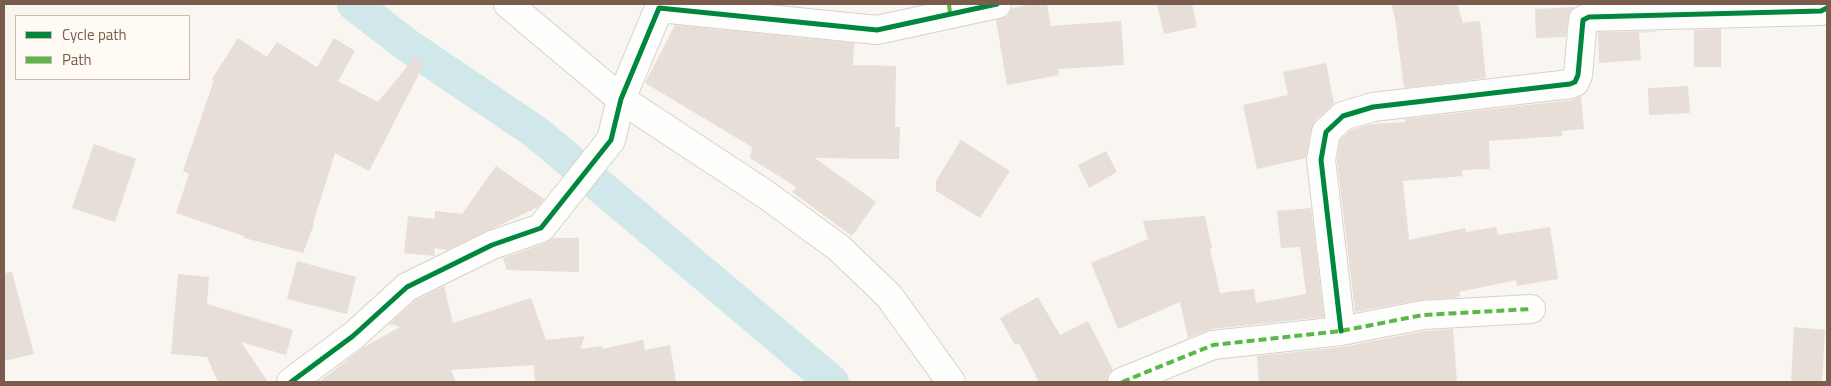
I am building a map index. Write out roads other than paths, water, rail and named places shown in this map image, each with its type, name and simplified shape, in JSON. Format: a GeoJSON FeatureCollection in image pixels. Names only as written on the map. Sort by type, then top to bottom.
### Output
{"type":"FeatureCollection","features":[{"type":"Feature","properties":{"kind":"street"},"geometry":{"type":"LineString","coordinates":[[508,4],[621,99],[765,194],[839,248],[889,296],[951,382]]}},
{"type":"Feature","properties":{"kind":"street"},"geometry":{"type":"LineString","coordinates":[[291,382],[352,336],[407,287],[492,245],[541,228],[610,140],[621,99],[659,8],[877,30],[949,9],[997,4]]}},
{"type":"Feature","properties":{"kind":"street"},"geometry":{"type":"LineString","coordinates":[[1341,331],[1321,160],[1326,132],[1343,116],[1372,107],[1576,82],[1581,29],[1583,20],[1589,17],[1821,12],[1827,8]]}},
{"type":"Feature","properties":{"kind":"street"},"geometry":{"type":"LineString","coordinates":[[1122,382],[1213,345],[1341,331],[1423,315],[1531,309]]}},
{"type":"Feature","properties":{"kind":"waterway"},"geometry":{"type":"LineString","coordinates":[[354,4],[407,45],[537,133],[832,382]]}}]}
